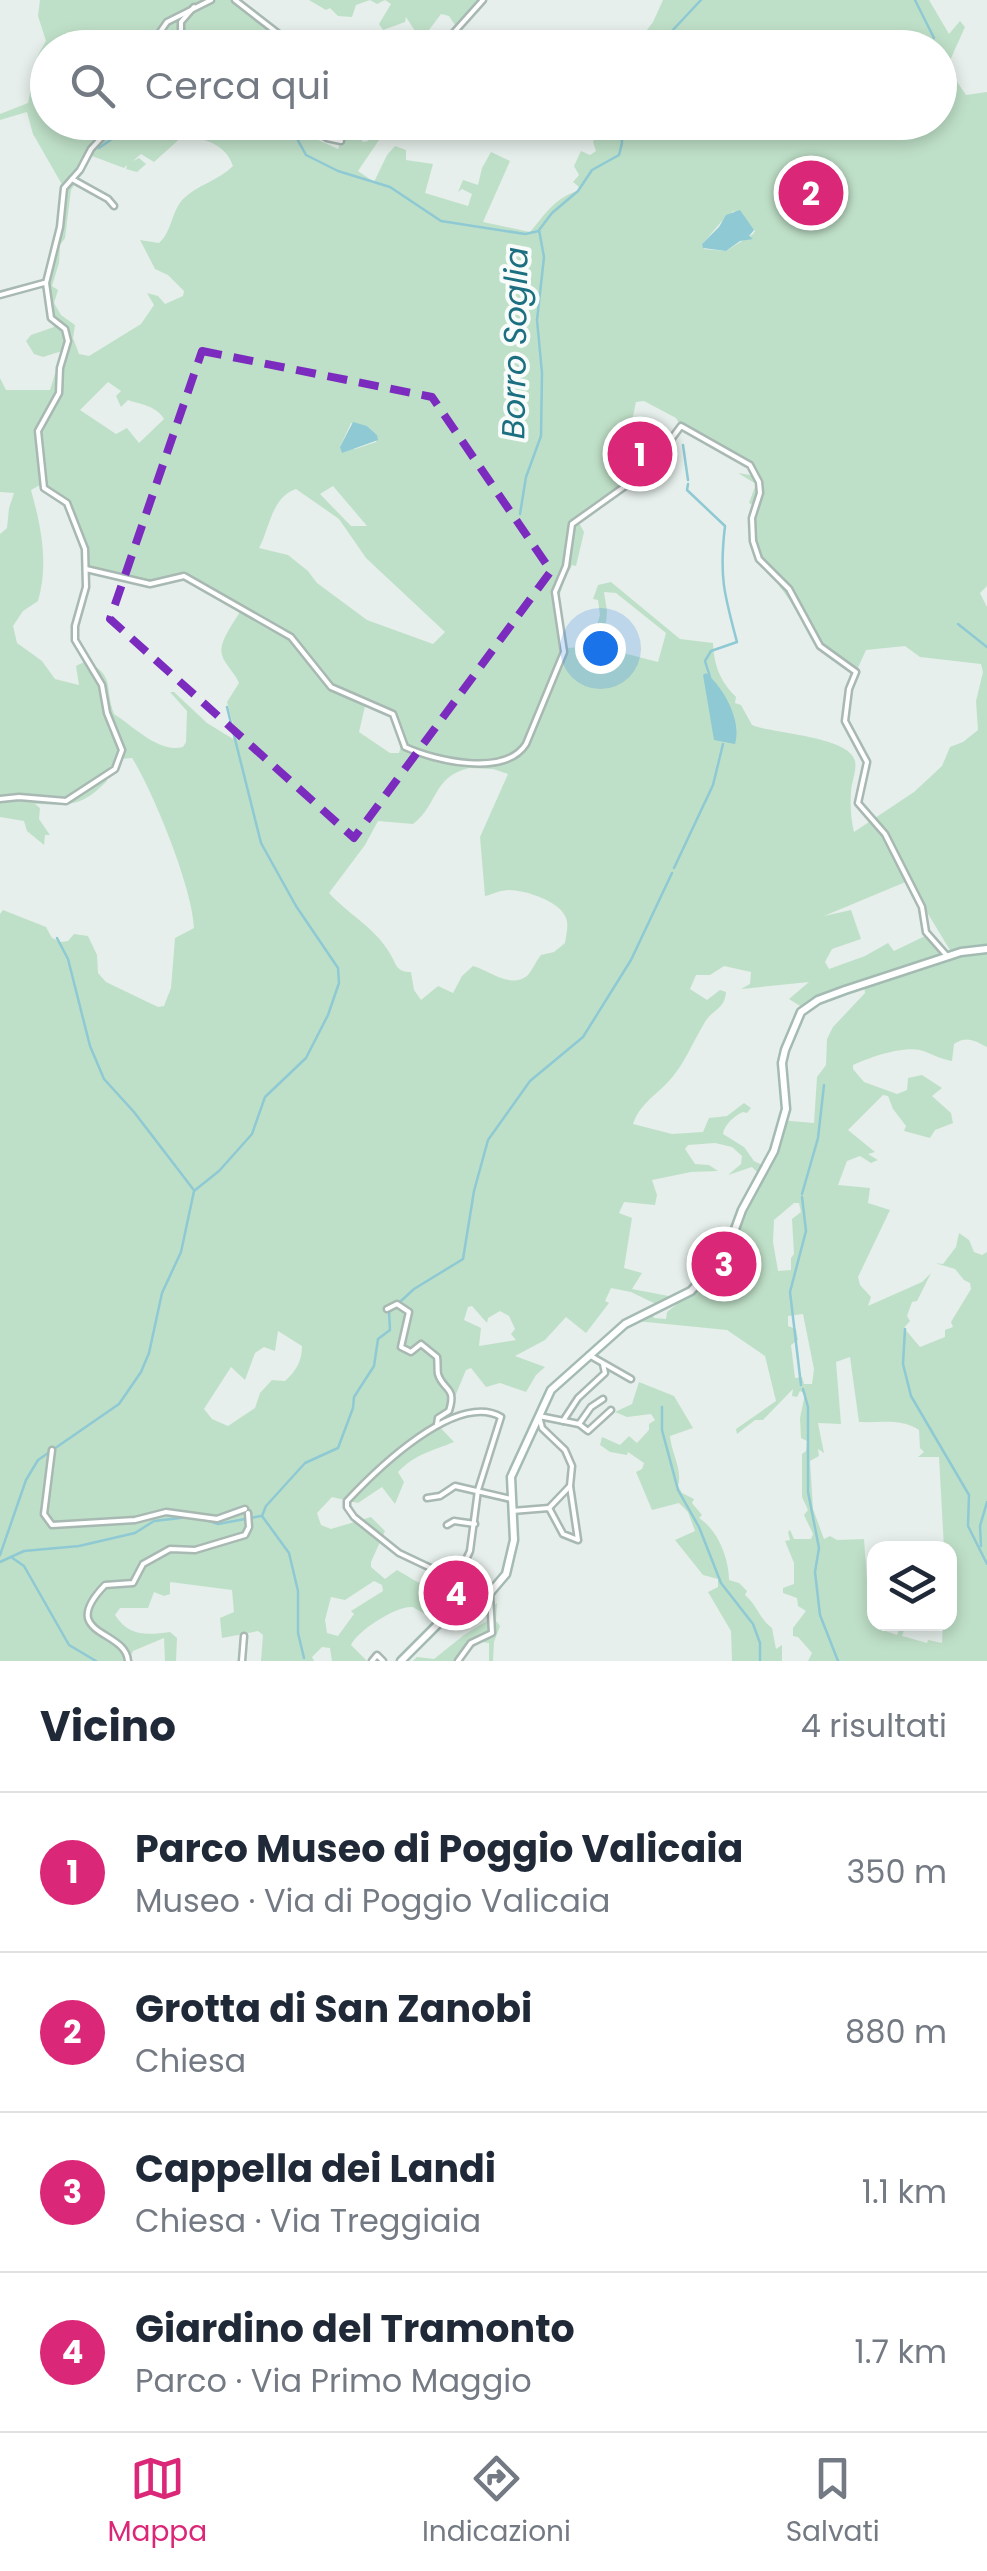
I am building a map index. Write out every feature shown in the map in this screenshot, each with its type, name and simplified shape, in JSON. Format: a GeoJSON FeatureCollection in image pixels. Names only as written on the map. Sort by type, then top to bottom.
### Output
{"type":"FeatureCollection","features":[{"type":"Feature","properties":{"kind":"street"},"geometry":{"type":"LineString","coordinates":[[161,30],[166,22],[211,0]]}},
{"type":"Feature","properties":{"kind":"street"},"geometry":{"type":"LineString","coordinates":[[236,0],[274,30]]}},
{"type":"Feature","properties":{"kind":"street"},"geometry":{"type":"LineString","coordinates":[[456,30],[484,0]]}},
{"type":"Feature","properties":{"kind":"street"},"geometry":{"type":"LineString","coordinates":[[183,30],[181,22],[194,8]]}},
{"type":"Feature","properties":{"kind":"street"},"geometry":{"type":"LineString","coordinates":[[0,799],[20,796],[66,801],[120,764],[122,746],[107,713],[102,684],[76,640],[85,549],[67,503],[47,492],[42,482],[38,431],[59,393],[60,368],[68,341],[65,328],[51,318],[46,282],[60,227],[64,188],[99,140]]}},
{"type":"Feature","properties":{"kind":"street"},"geometry":{"type":"LineString","coordinates":[[335,140],[340,141]]}},
{"type":"Feature","properties":{"kind":"street"},"geometry":{"type":"LineString","coordinates":[[72,178],[108,198],[114,206]]}},
{"type":"Feature","properties":{"kind":"street"},"geometry":{"type":"LineString","coordinates":[[0,295],[46,282]]}},
{"type":"Feature","properties":{"kind":"street"},"geometry":{"type":"LineString","coordinates":[[86,569],[150,584],[184,576],[291,637],[331,687],[393,714],[405,747],[440,759],[503,762],[520,754],[526,744],[563,659],[564,642],[555,592],[566,566],[570,528],[649,469],[681,426],[750,464],[760,482],[752,518],[759,559],[795,598],[820,646],[856,672],[845,722],[867,762],[857,799],[860,808],[885,834],[922,907],[926,932],[948,957]]}},
{"type":"Feature","properties":{"kind":"street"},"geometry":{"type":"LineString","coordinates":[[401,1661],[444,1620],[490,1594],[506,1574],[512,1556],[511,1476],[551,1390],[625,1324],[691,1291],[727,1252],[742,1210],[774,1151],[786,1109],[782,1063],[789,1036],[802,1012],[818,1000],[948,957],[987,949]]}},
{"type":"Feature","properties":{"kind":"street"},"geometry":{"type":"LineString","coordinates":[[387,1309],[396,1304],[407,1309],[401,1347],[411,1352],[421,1344],[434,1352],[438,1376],[451,1390],[452,1406],[438,1418],[437,1424]]}},
{"type":"Feature","properties":{"kind":"street"},"geometry":{"type":"LineString","coordinates":[[590,1355],[631,1380]]}},
{"type":"Feature","properties":{"kind":"street"},"geometry":{"type":"LineString","coordinates":[[562,1422],[578,1398],[606,1373],[603,1364]]}},
{"type":"Feature","properties":{"kind":"street"},"geometry":{"type":"LineString","coordinates":[[579,1424],[590,1407],[603,1399]]}},
{"type":"Feature","properties":{"kind":"street"},"geometry":{"type":"LineString","coordinates":[[540,1416],[591,1430],[611,1410]]}},
{"type":"Feature","properties":{"kind":"street"},"geometry":{"type":"LineString","coordinates":[[444,1620],[469,1554],[478,1490],[501,1418],[479,1411],[437,1424],[362,1485],[347,1507],[399,1553],[456,1580]]}},
{"type":"Feature","properties":{"kind":"street"},"geometry":{"type":"LineString","coordinates":[[540,1416],[542,1428],[565,1450],[572,1466],[570,1486],[578,1540],[563,1534],[549,1508]]}},
{"type":"Feature","properties":{"kind":"street"},"geometry":{"type":"LineString","coordinates":[[52,1450],[44,1514],[52,1525],[135,1520],[166,1512],[217,1519],[246,1511],[249,1527],[245,1535],[195,1550],[170,1549],[143,1564],[133,1583],[105,1585],[92,1599],[88,1611],[90,1624],[104,1638],[125,1649],[128,1661]]}},
{"type":"Feature","properties":{"kind":"street"},"geometry":{"type":"LineString","coordinates":[[427,1498],[440,1496],[456,1486],[512,1499]]}},
{"type":"Feature","properties":{"kind":"street"},"geometry":{"type":"LineString","coordinates":[[511,1511],[549,1508],[570,1486]]}},
{"type":"Feature","properties":{"kind":"street"},"geometry":{"type":"LineString","coordinates":[[448,1525],[454,1521],[475,1524]]}},
{"type":"Feature","properties":{"kind":"street"},"geometry":{"type":"LineString","coordinates":[[458,1661],[471,1643],[492,1633],[490,1594]]}},
{"type":"Feature","properties":{"kind":"street"},"geometry":{"type":"LineString","coordinates":[[242,1661],[244,1636]]}},
{"type":"Feature","properties":{"kind":"street"},"geometry":{"type":"LineString","coordinates":[[371,1661],[376,1650]]}},
{"type":"Feature","properties":{"kind":"street"},"geometry":{"type":"LineString","coordinates":[[371,1661],[377,1655],[383,1661]]}},
{"type":"Feature","properties":{"kind":"highlighted area"},"geometry":{"type":"Polygon","coordinates":[[[202,351],[432,397],[551,571],[354,838],[110,619],[202,351]]]}},
{"type":"Feature","properties":{"kind":"green space"},"geometry":{"type":"Polygon","coordinates":[[[40,0],[235,0],[275,30],[42,30],[38,16],[40,0]]]}},
{"type":"Feature","properties":{"kind":"green space"},"geometry":{"type":"Polygon","coordinates":[[[309,0],[370,0],[356,5],[352,17],[338,16],[330,8],[326,10],[309,0]]]}},
{"type":"Feature","properties":{"kind":"green space"},"geometry":{"type":"Polygon","coordinates":[[[385,0],[483,0],[457,28],[449,16],[441,14],[429,30],[414,30],[406,17],[405,22],[383,30],[379,24],[391,4],[385,0]]]}},
{"type":"Feature","properties":{"kind":"green space"},"geometry":{"type":"Polygon","coordinates":[[[663,0],[929,0],[947,30],[647,30],[663,0]]]}},
{"type":"Feature","properties":{"kind":"green space"},"geometry":{"type":"Polygon","coordinates":[[[960,21],[965,27],[957,45],[957,30],[952,30],[960,21]]]}},
{"type":"Feature","properties":{"kind":"green space"},"geometry":{"type":"Polygon","coordinates":[[[957,82],[966,95],[987,92],[987,586],[980,593],[987,607],[987,1047],[963,1040],[954,1044],[952,1061],[913,1049],[886,1053],[853,1065],[864,1082],[897,1094],[907,1090],[908,1078],[922,1075],[942,1088],[932,1096],[951,1113],[953,1123],[935,1130],[930,1138],[904,1131],[906,1126],[888,1096],[883,1095],[848,1130],[875,1152],[868,1154],[878,1160],[871,1163],[860,1156],[847,1161],[838,1185],[870,1188],[868,1203],[890,1210],[858,1277],[871,1297],[868,1306],[922,1282],[931,1273],[917,1301],[912,1302],[907,1316],[910,1321],[904,1328],[920,1347],[945,1337],[945,1330],[953,1327],[951,1322],[971,1289],[955,1269],[935,1263],[943,1264],[956,1247],[959,1233],[969,1240],[974,1252],[987,1252],[987,1661],[808,1661],[812,1653],[793,1636],[793,1628],[806,1611],[798,1606],[797,1598],[783,1593],[783,1588],[794,1584],[794,1563],[785,1541],[790,1540],[788,1532],[794,1539],[811,1539],[813,1534],[804,1515],[808,1510],[802,1497],[802,1454],[807,1441],[801,1438],[800,1418],[805,1394],[800,1391],[797,1397],[792,1396],[793,1389],[763,1420],[755,1420],[737,1434],[736,1429],[776,1401],[765,1356],[727,1330],[636,1321],[651,1313],[654,1318],[666,1319],[667,1312],[677,1304],[673,1301],[662,1307],[631,1292],[611,1288],[605,1301],[609,1303],[586,1333],[566,1317],[545,1340],[515,1356],[545,1367],[526,1392],[500,1383],[486,1387],[471,1368],[466,1370],[449,1411],[437,1424],[454,1442],[417,1457],[398,1472],[404,1482],[395,1504],[382,1487],[358,1503],[332,1497],[317,1513],[321,1525],[331,1529],[371,1517],[385,1531],[371,1567],[385,1579],[397,1570],[431,1590],[437,1571],[456,1580],[469,1609],[449,1615],[445,1611],[449,1592],[439,1595],[427,1615],[413,1607],[388,1614],[351,1645],[367,1661],[332,1661],[330,1648],[322,1647],[312,1657],[314,1661],[261,1661],[263,1635],[258,1631],[222,1638],[220,1618],[234,1612],[232,1590],[170,1582],[170,1594],[154,1592],[148,1608],[120,1608],[115,1615],[132,1631],[170,1632],[177,1638],[176,1661],[165,1661],[164,1638],[133,1651],[128,1661],[0,1661],[0,914],[3,910],[46,927],[52,938],[61,942],[74,934],[88,936],[97,955],[98,973],[106,982],[158,1007],[164,1006],[171,988],[175,938],[194,928],[187,890],[170,841],[132,758],[121,759],[105,778],[107,781],[82,800],[35,804],[50,835],[45,835],[44,845],[27,831],[24,821],[0,817],[0,534],[7,528],[14,493],[0,492],[0,378],[6,390],[50,390],[62,351],[43,357],[34,354],[26,341],[31,335],[54,327],[46,289],[64,188],[36,140],[178,140],[154,162],[141,154],[133,161],[139,158],[146,164],[137,172],[126,169],[127,165],[124,168],[92,156],[71,190],[65,238],[52,286],[58,290],[54,303],[61,315],[75,325],[73,338],[79,354],[89,356],[141,324],[154,305],[147,293],[158,296],[165,304],[183,296],[184,291],[168,275],[155,269],[140,240],[159,243],[183,199],[233,166],[220,147],[203,140],[318,140],[338,149],[341,140],[379,140],[358,171],[374,182],[395,146],[406,150],[406,160],[433,164],[425,193],[468,206],[472,194],[462,189],[458,192],[463,180],[478,185],[491,152],[510,161],[483,222],[530,232],[556,202],[578,191],[573,182],[579,175],[574,166],[581,151],[590,155],[596,151],[594,140],[957,140],[957,82]],[[734,211],[702,244],[704,249],[726,251],[755,231],[734,211]],[[108,382],[80,410],[116,434],[127,428],[139,443],[164,419],[152,408],[128,400],[121,407],[116,396],[121,391],[108,382]],[[644,401],[636,402],[632,421],[642,430],[630,449],[612,460],[621,486],[584,514],[579,523],[584,532],[576,566],[572,565],[567,575],[558,606],[562,637],[568,648],[591,646],[600,615],[598,600],[593,599],[598,585],[611,582],[680,639],[713,643],[722,678],[752,725],[825,741],[850,753],[855,761],[851,798],[854,832],[914,792],[942,766],[950,747],[978,730],[976,701],[983,672],[981,664],[920,657],[905,646],[866,650],[856,672],[834,657],[811,634],[756,549],[752,528],[755,506],[749,503],[756,484],[738,473],[756,476],[744,460],[681,426],[676,418],[644,401]],[[351,423],[340,447],[355,449],[376,442],[377,435],[367,426],[351,423]],[[42,484],[31,490],[42,545],[41,587],[38,601],[23,611],[13,626],[17,643],[42,661],[55,679],[79,685],[76,666],[86,661],[95,666],[105,677],[114,714],[156,743],[174,748],[183,747],[186,742],[187,711],[170,692],[233,739],[235,731],[227,702],[239,683],[221,650],[241,610],[180,575],[150,584],[86,569],[86,554],[67,503],[47,492],[42,484]],[[333,486],[320,494],[351,526],[367,526],[333,486]],[[296,489],[288,493],[272,515],[259,548],[288,555],[317,583],[367,620],[433,644],[445,632],[366,558],[339,519],[296,489]],[[604,592],[604,648],[658,662],[666,633],[616,593],[604,592]],[[366,702],[359,732],[390,753],[399,753],[402,742],[393,714],[366,702]],[[469,768],[442,784],[413,824],[378,821],[329,893],[376,935],[399,969],[411,972],[414,990],[421,1000],[438,986],[453,993],[473,966],[507,980],[520,979],[529,974],[541,955],[554,952],[565,943],[567,921],[557,906],[524,892],[509,890],[485,896],[480,837],[508,774],[469,768]],[[908,881],[824,916],[851,910],[861,939],[832,949],[825,962],[829,969],[888,943],[894,951],[927,935],[944,954],[953,955],[908,881]],[[724,966],[710,975],[696,975],[690,989],[707,1000],[720,990],[726,992],[723,1002],[705,1022],[679,1069],[643,1106],[633,1124],[672,1134],[703,1132],[709,1118],[727,1116],[744,1103],[751,1108],[733,1118],[723,1134],[762,1165],[773,1147],[779,1120],[814,1123],[817,1077],[826,1065],[827,1039],[833,1027],[865,993],[864,985],[805,1009],[789,999],[809,982],[741,989],[750,984],[751,972],[724,966]],[[715,1143],[688,1145],[685,1149],[695,1164],[709,1165],[718,1171],[652,1180],[657,1195],[655,1205],[624,1202],[619,1213],[632,1218],[624,1268],[642,1273],[632,1289],[679,1298],[713,1269],[726,1269],[733,1254],[727,1251],[760,1175],[752,1167],[728,1175],[741,1164],[742,1156],[732,1147],[715,1143]],[[799,1203],[774,1220],[778,1271],[791,1270],[792,1219],[801,1212],[799,1203]],[[472,1306],[464,1320],[481,1328],[479,1346],[516,1340],[511,1334],[515,1329],[509,1316],[500,1311],[487,1323],[472,1306]],[[803,1314],[788,1316],[788,1326],[796,1329],[798,1340],[791,1345],[795,1378],[802,1377],[804,1384],[812,1384],[814,1369],[803,1314]],[[278,1331],[275,1351],[264,1347],[255,1353],[245,1380],[231,1367],[204,1409],[212,1419],[228,1426],[255,1408],[260,1393],[272,1380],[285,1381],[300,1361],[302,1346],[278,1331]],[[850,1357],[836,1362],[841,1424],[818,1423],[824,1453],[818,1449],[819,1456],[810,1461],[813,1509],[824,1539],[864,1539],[867,1631],[897,1635],[904,1631],[902,1636],[942,1643],[943,1631],[957,1631],[957,1541],[944,1541],[939,1457],[918,1457],[924,1452],[920,1448],[919,1430],[912,1426],[859,1422],[850,1357]],[[374,1581],[345,1600],[331,1597],[325,1620],[327,1633],[338,1636],[354,1614],[351,1611],[383,1591],[382,1585],[374,1581]]]}},
{"type":"Feature","properties":{"kind":"green space"},"geometry":{"type":"Polygon","coordinates":[[[30,93],[30,123],[27,112],[0,120],[0,114],[28,103],[30,93]]]}},
{"type":"Feature","properties":{"kind":"green space"},"geometry":{"type":"Polygon","coordinates":[[[639,1382],[674,1396],[693,1428],[670,1436],[678,1486],[694,1499],[692,1503],[702,1515],[699,1518],[717,1537],[725,1554],[729,1580],[747,1591],[745,1595],[772,1628],[776,1649],[782,1645],[782,1661],[732,1661],[731,1631],[708,1592],[718,1587],[718,1579],[703,1575],[675,1540],[695,1531],[688,1512],[679,1503],[652,1510],[636,1472],[644,1463],[628,1452],[610,1452],[600,1445],[602,1437],[620,1445],[629,1436],[637,1443],[649,1430],[649,1424],[655,1420],[651,1414],[627,1417],[615,1412],[632,1404],[639,1382]]]}},
{"type":"Feature","properties":{"kind":"green space"},"geometry":{"type":"Polygon","coordinates":[[[497,1603],[496,1621],[500,1626],[493,1661],[489,1661],[489,1643],[482,1642],[458,1657],[458,1661],[413,1661],[417,1657],[434,1659],[492,1618],[492,1607],[497,1603]]]}},
{"type":"Feature","properties":{"kind":"water"},"geometry":{"type":"Polygon","coordinates":[[[740,210],[754,230],[749,236],[753,239],[740,241],[726,251],[703,248],[702,244],[726,215],[740,210]]]}},
{"type":"Feature","properties":{"kind":"water"},"geometry":{"type":"Polygon","coordinates":[[[353,422],[367,426],[378,440],[342,453],[340,447],[353,422]]]}},
{"type":"Feature","properties":{"kind":"water"},"geometry":{"type":"Polygon","coordinates":[[[706,673],[730,706],[736,725],[735,744],[714,740],[703,675],[706,673]]]}},
{"type":"Feature","properties":{"kind":"waterway","name":"Borro Soglia"},"geometry":{"type":"LineString","coordinates":[[673,30],[701,0]]}},
{"type":"Feature","properties":{"kind":"waterway"},"geometry":{"type":"LineString","coordinates":[[915,0],[930,30]]}},
{"type":"Feature","properties":{"kind":"waterway"},"geometry":{"type":"LineString","coordinates":[[99,148],[110,140]]}},
{"type":"Feature","properties":{"kind":"waterway","name":"Borro Soglia"},"geometry":{"type":"LineString","coordinates":[[298,140],[306,155],[338,171],[390,187],[441,221],[525,234],[539,231]]}},
{"type":"Feature","properties":{"kind":"waterway","name":"Borro Soglia"},"geometry":{"type":"LineString","coordinates":[[520,514],[526,477],[541,436],[542,373],[537,320],[544,257],[539,230],[578,191],[592,170],[619,155],[622,140]]}},
{"type":"Feature","properties":{"kind":"waterway"},"geometry":{"type":"LineString","coordinates":[[683,445],[688,480]]}},
{"type":"Feature","properties":{"kind":"waterway"},"geometry":{"type":"LineString","coordinates":[[688,484],[687,490],[725,526],[724,585],[737,642],[711,651],[705,661],[710,677]]}},
{"type":"Feature","properties":{"kind":"waterway"},"geometry":{"type":"LineString","coordinates":[[958,624],[987,647]]}},
{"type":"Feature","properties":{"kind":"waterway"},"geometry":{"type":"LineString","coordinates":[[0,1555],[26,1480],[38,1460],[119,1404],[141,1372],[162,1293],[181,1252],[194,1191],[219,1171],[252,1134],[265,1097],[306,1058],[339,983],[338,968],[296,906],[261,843],[227,707]]}},
{"type":"Feature","properties":{"kind":"waterway"},"geometry":{"type":"LineString","coordinates":[[674,868],[713,785],[723,744]]}},
{"type":"Feature","properties":{"kind":"waterway"},"geometry":{"type":"LineString","coordinates":[[262,1516],[266,1506],[305,1463],[338,1448],[354,1397],[374,1366],[378,1339],[390,1330],[389,1312],[414,1289],[463,1259],[474,1191],[488,1140],[530,1081],[583,1037],[631,960],[672,873]]}},
{"type":"Feature","properties":{"kind":"waterway"},"geometry":{"type":"LineString","coordinates":[[57,938],[68,959],[90,1046],[104,1079],[193,1189]]}},
{"type":"Feature","properties":{"kind":"waterway"},"geometry":{"type":"LineString","coordinates":[[802,1194],[818,1138],[824,1085]]}},
{"type":"Feature","properties":{"kind":"waterway"},"geometry":{"type":"LineString","coordinates":[[801,1385],[790,1292],[806,1231],[802,1197]]}},
{"type":"Feature","properties":{"kind":"waterway"},"geometry":{"type":"LineString","coordinates":[[905,1329],[903,1364],[911,1396],[969,1495],[968,1526],[987,1564]]}},
{"type":"Feature","properties":{"kind":"waterway"},"geometry":{"type":"LineString","coordinates":[[803,1389],[808,1407],[808,1492],[819,1548],[815,1572],[820,1615],[838,1661]]}},
{"type":"Feature","properties":{"kind":"waterway"},"geometry":{"type":"LineString","coordinates":[[662,1407],[662,1430],[678,1490],[699,1527],[721,1583],[753,1624],[760,1643],[760,1661]]}},
{"type":"Feature","properties":{"kind":"waterway"},"geometry":{"type":"LineString","coordinates":[[981,1546],[980,1526],[987,1502]]}},
{"type":"Feature","properties":{"kind":"waterway"},"geometry":{"type":"LineString","coordinates":[[201,1518],[218,1524],[261,1516]]}},
{"type":"Feature","properties":{"kind":"waterway"},"geometry":{"type":"LineString","coordinates":[[262,1516],[289,1553],[298,1591],[298,1633],[304,1658]]}},
{"type":"Feature","properties":{"kind":"waterway"},"geometry":{"type":"LineString","coordinates":[[0,1562],[24,1551],[79,1546],[135,1533],[154,1521],[189,1517]]}},
{"type":"Feature","properties":{"kind":"waterway"},"geometry":{"type":"LineString","coordinates":[[11,1557],[24,1566],[69,1645],[96,1661]]}},
{"type":"Feature","properties":{"kind":"place","name":"Grotta di San Zanobi"},"geometry":{"type":"Point","coordinates":[811,193]}},
{"type":"Feature","properties":{"kind":"place","name":"Parco Museo di Poggio Valicaia"},"geometry":{"type":"Point","coordinates":[640,454]}},
{"type":"Feature","properties":{"kind":"place","name":"Cappella dei Landi"},"geometry":{"type":"Point","coordinates":[724,1264]}},
{"type":"Feature","properties":{"kind":"place","name":"Giardino del Tramonto"},"geometry":{"type":"Point","coordinates":[456,1593]}}]}
